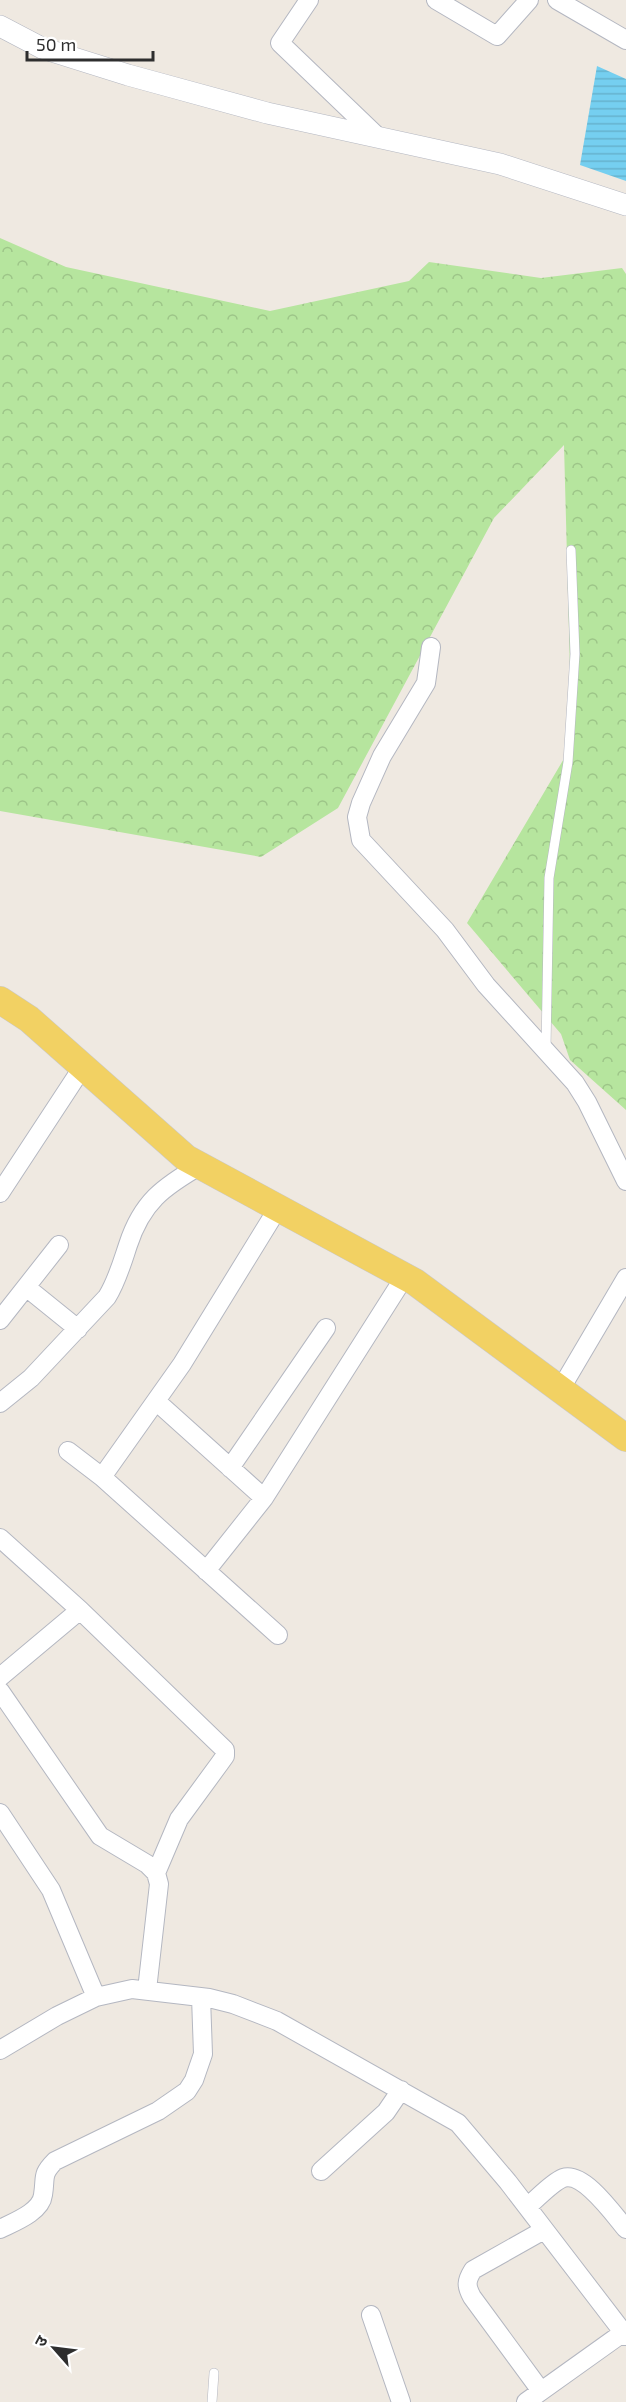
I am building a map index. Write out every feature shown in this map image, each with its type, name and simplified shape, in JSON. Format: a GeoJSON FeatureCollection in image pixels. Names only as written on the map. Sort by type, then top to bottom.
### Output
{"type":"FeatureCollection","features":[{"type":"Feature","properties":{"kind":"main road"},"geometry":{"type":"LineString","coordinates":[[3,1008],[28,1019],[186,1158],[405,1276],[626,1438]]}},
{"type":"Feature","properties":{"kind":"street"},"geometry":{"type":"LineString","coordinates":[[309,0],[280,43],[378,137]]}},
{"type":"Feature","properties":{"kind":"street"},"geometry":{"type":"LineString","coordinates":[[436,0],[497,36],[529,0]]}},
{"type":"Feature","properties":{"kind":"street"},"geometry":{"type":"LineString","coordinates":[[563,2],[626,40]]}},
{"type":"Feature","properties":{"kind":"street"},"geometry":{"type":"LineString","coordinates":[[0,26],[42,48],[128,75],[267,113],[500,164],[626,205]]}},
{"type":"Feature","properties":{"kind":"street"},"geometry":{"type":"LineString","coordinates":[[432,647],[426,683],[370,781],[357,817],[357,828],[361,840],[371,854],[445,930],[486,985],[546,1049],[587,1102],[626,1181]]}},
{"type":"Feature","properties":{"kind":"street"},"geometry":{"type":"LineString","coordinates":[[0,1193],[82,1068]]}},
{"type":"Feature","properties":{"kind":"street"},"geometry":{"type":"LineString","coordinates":[[1,1400],[31,1378],[78,1329],[114,1286],[136,1225],[153,1197],[167,1185],[201,1165]]}},
{"type":"Feature","properties":{"kind":"street"},"geometry":{"type":"LineString","coordinates":[[102,1478],[200,1336],[278,1208]]}},
{"type":"Feature","properties":{"kind":"street"},"geometry":{"type":"LineString","coordinates":[[0,1320],[59,1245]]}},
{"type":"Feature","properties":{"kind":"street"},"geometry":{"type":"LineString","coordinates":[[206,1571],[264,1498],[405,1276]]}},
{"type":"Feature","properties":{"kind":"street"},"geometry":{"type":"LineString","coordinates":[[560,1390],[626,1278]]}},
{"type":"Feature","properties":{"kind":"street"},"geometry":{"type":"LineString","coordinates":[[26,1287],[78,1329]]}},
{"type":"Feature","properties":{"kind":"street"},"geometry":{"type":"LineString","coordinates":[[230,1468],[327,1328]]}},
{"type":"Feature","properties":{"kind":"street"},"geometry":{"type":"LineString","coordinates":[[156,1401],[264,1498]]}},
{"type":"Feature","properties":{"kind":"street"},"geometry":{"type":"LineString","coordinates":[[68,1451],[102,1478],[278,1635]]}},
{"type":"Feature","properties":{"kind":"street"},"geometry":{"type":"LineString","coordinates":[[0,1538],[81,1610],[225,1750],[225,1756],[179,1819],[156,1873]]}},
{"type":"Feature","properties":{"kind":"street"},"geometry":{"type":"LineString","coordinates":[[0,1677],[81,1610]]}},
{"type":"Feature","properties":{"kind":"street"},"geometry":{"type":"LineString","coordinates":[[0,1691],[100,1836],[147,1864],[156,1873],[159,1884],[147,1990]]}},
{"type":"Feature","properties":{"kind":"street"},"geometry":{"type":"LineString","coordinates":[[0,1813],[51,1890],[96,1997]]}},
{"type":"Feature","properties":{"kind":"street"},"geometry":{"type":"LineString","coordinates":[[0,2050],[57,2016],[96,1997],[132,1989],[201,1997],[233,2004],[277,2021],[458,2123],[527,2207],[625,2334],[534,2396],[472,2297],[467,2288],[467,2279],[473,2271],[544,2230]]}},
{"type":"Feature","properties":{"kind":"street"},"geometry":{"type":"LineString","coordinates":[[0,2229],[21,2218],[39,2204],[43,2195],[42,2182],[46,2170],[55,2161],[158,2111],[187,2091],[195,2080],[202,2054],[201,1997]]}},
{"type":"Feature","properties":{"kind":"street"},"geometry":{"type":"LineString","coordinates":[[321,2171],[386,2112],[401,2090]]}},
{"type":"Feature","properties":{"kind":"street"},"geometry":{"type":"LineString","coordinates":[[527,2207],[563,2179],[572,2178],[593,2191],[626,2229]]}},
{"type":"Feature","properties":{"kind":"street"},"geometry":{"type":"LineString","coordinates":[[371,2315],[401,2402]]}},
{"type":"Feature","properties":{"kind":"lane"},"geometry":{"type":"LineString","coordinates":[[546,1049],[549,878],[568,762],[575,654],[571,550]]}},
{"type":"Feature","properties":{"kind":"lane"},"geometry":{"type":"LineString","coordinates":[[212,2402],[214,2373]]}},
{"type":"Feature","properties":{"kind":"green space"},"geometry":{"type":"Polygon","coordinates":[[[0,238],[66,267],[270,311],[409,281],[429,262],[541,278],[622,268],[626,274],[626,1110],[570,1060],[561,1034],[467,923],[572,745],[564,445],[494,518],[338,808],[261,857],[0,811],[0,238]]]}},
{"type":"Feature","properties":{"kind":"water"},"geometry":{"type":"Polygon","coordinates":[[[597,66],[626,79],[626,181],[580,165],[597,66]]]}}]}
